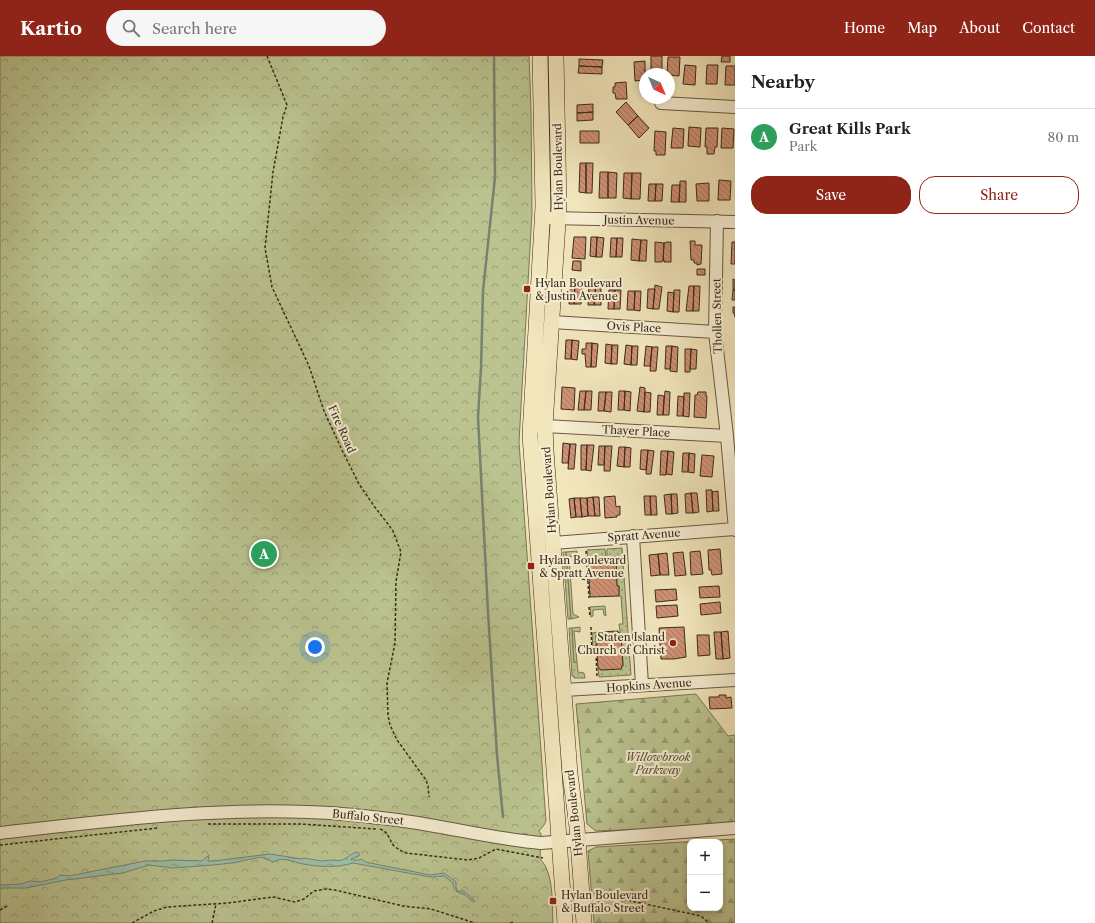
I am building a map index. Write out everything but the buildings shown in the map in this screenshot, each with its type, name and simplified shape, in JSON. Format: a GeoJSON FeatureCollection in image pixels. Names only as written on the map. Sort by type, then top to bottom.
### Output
{"type":"FeatureCollection","features":[{"type":"Feature","properties":{"kind":"main road","name":"Hylan Boulevard"},"geometry":{"type":"LineString","coordinates":[[540,56],[544,180],[530,435],[565,923]]}},
{"type":"Feature","properties":{"kind":"main road","name":"Hylan Boulevard"},"geometry":{"type":"LineString","coordinates":[[556,56],[559,218],[545,426],[570,774],[578,841],[584,923]]}},
{"type":"Feature","properties":{"kind":"street"},"geometry":{"type":"LineString","coordinates":[[675,104],[735,107]]}},
{"type":"Feature","properties":{"kind":"street","name":"Justin Avenue"},"geometry":{"type":"LineString","coordinates":[[543,217],[735,222]]}},
{"type":"Feature","properties":{"kind":"street","name":"Thollen Street"},"geometry":{"type":"LineString","coordinates":[[717,222],[715,332],[727,436],[735,529]]}},
{"type":"Feature","properties":{"kind":"street","name":"Ovis Place"},"geometry":{"type":"LineString","coordinates":[[552,322],[715,332]]}},
{"type":"Feature","properties":{"kind":"street","name":"Thayer Place"},"geometry":{"type":"LineString","coordinates":[[545,426],[727,436]]}},
{"type":"Feature","properties":{"kind":"street","name":"Spratt Avenue"},"geometry":{"type":"LineString","coordinates":[[553,543],[735,529]]}},
{"type":"Feature","properties":{"kind":"street"},"geometry":{"type":"LineString","coordinates":[[633,536],[642,686]]}},
{"type":"Feature","properties":{"kind":"street","name":"Hopkins Avenue"},"geometry":{"type":"LineString","coordinates":[[564,690],[735,680]]}},
{"type":"Feature","properties":{"kind":"street","name":"Buffalo Street"},"geometry":{"type":"LineString","coordinates":[[0,833],[164,815],[284,811],[343,814],[404,820],[514,840],[541,843],[735,828]]}},
{"type":"Feature","properties":{"kind":"path","name":"Fire Road"},"geometry":{"type":"LineString","coordinates":[[267,56],[287,105],[283,117],[273,172],[265,248],[272,287],[309,366],[324,411],[342,450],[359,484],[393,531],[401,552],[396,582],[395,643],[387,683],[388,709],[390,725],[397,740],[426,780],[429,797]]}},
{"type":"Feature","properties":{"kind":"path"},"geometry":{"type":"LineString","coordinates":[[586,549],[589,598]]}},
{"type":"Feature","properties":{"kind":"path"},"geometry":{"type":"LineString","coordinates":[[582,579],[588,580]]}},
{"type":"Feature","properties":{"kind":"path"},"geometry":{"type":"LineString","coordinates":[[589,607],[590,617]]}},
{"type":"Feature","properties":{"kind":"path"},"geometry":{"type":"LineString","coordinates":[[591,627],[592,654],[596,654],[597,678]]}},
{"type":"Feature","properties":{"kind":"path"},"geometry":{"type":"LineString","coordinates":[[208,824],[301,824],[380,829],[387,833],[393,845],[406,853],[468,860],[479,858],[496,849],[543,858]]}},
{"type":"Feature","properties":{"kind":"path"},"geometry":{"type":"LineString","coordinates":[[0,845],[162,827]]}},
{"type":"Feature","properties":{"kind":"path"},"geometry":{"type":"LineString","coordinates":[[132,923],[154,911],[167,907],[247,901],[273,896],[295,902],[304,899],[314,891],[326,889],[403,906],[431,909],[475,923]]}},
{"type":"Feature","properties":{"kind":"path"},"geometry":{"type":"LineString","coordinates":[[590,892],[701,916],[709,923]]}},
{"type":"Feature","properties":{"kind":"path"},"geometry":{"type":"LineString","coordinates":[[212,923],[216,904]]}},
{"type":"Feature","properties":{"kind":"path"},"geometry":{"type":"LineString","coordinates":[[0,910],[7,906]]}},
{"type":"Feature","properties":{"kind":"path"},"geometry":{"type":"LineString","coordinates":[[510,923],[514,922]]}},
{"type":"Feature","properties":{"kind":"green space"},"geometry":{"type":"Polygon","coordinates":[[[0,56],[529,56],[532,213],[519,442],[546,821],[539,831],[541,834],[540,859],[545,865],[550,880],[553,923],[0,923],[0,56]]]}},
{"type":"Feature","properties":{"kind":"green space"},"geometry":{"type":"Polygon","coordinates":[[[622,548],[629,646],[622,647],[619,624],[623,624],[621,596],[619,596],[619,586],[617,586],[616,557],[607,558],[607,549],[622,548]]]}},
{"type":"Feature","properties":{"kind":"green space"},"geometry":{"type":"Polygon","coordinates":[[[605,549],[606,558],[588,559],[587,550],[605,549]]]}},
{"type":"Feature","properties":{"kind":"green space"},"geometry":{"type":"Polygon","coordinates":[[[577,551],[577,558],[569,556],[573,614],[579,617],[571,619],[566,552],[577,551]]]}},
{"type":"Feature","properties":{"kind":"green space"},"geometry":{"type":"Polygon","coordinates":[[[563,552],[566,552],[571,619],[568,619],[563,552]]]}},
{"type":"Feature","properties":{"kind":"green space"},"geometry":{"type":"Polygon","coordinates":[[[605,606],[606,616],[604,615],[603,609],[593,610],[593,616],[591,617],[590,607],[605,606]]]}},
{"type":"Feature","properties":{"kind":"green space"},"geometry":{"type":"Polygon","coordinates":[[[580,627],[580,632],[574,631],[577,662],[574,662],[572,628],[580,627]]]}},
{"type":"Feature","properties":{"kind":"green space"},"geometry":{"type":"Polygon","coordinates":[[[569,628],[572,628],[574,662],[577,662],[578,672],[584,673],[585,678],[574,678],[574,676],[572,676],[569,628]]]}},
{"type":"Feature","properties":{"kind":"green space"},"geometry":{"type":"Polygon","coordinates":[[[598,632],[596,636],[596,649],[593,649],[592,633],[598,632]]]}},
{"type":"Feature","properties":{"kind":"green space"},"geometry":{"type":"Polygon","coordinates":[[[629,648],[631,675],[599,677],[598,668],[622,667],[622,649],[629,648]]]}},
{"type":"Feature","properties":{"kind":"green space","name":"Willowbrook Parkway"},"geometry":{"type":"Polygon","coordinates":[[[696,694],[728,736],[735,735],[735,823],[596,831],[587,824],[576,704],[696,694]]]}},
{"type":"Feature","properties":{"kind":"green space"},"geometry":{"type":"Polygon","coordinates":[[[735,839],[735,923],[594,923],[588,851],[596,847],[687,842],[687,911],[723,911],[723,840],[735,839]]]}},
{"type":"Feature","properties":{"kind":"water"},"geometry":{"type":"Polygon","coordinates":[[[356,852],[359,853],[359,856],[351,860],[362,859],[365,862],[430,875],[444,873],[456,882],[457,891],[464,891],[475,901],[473,902],[456,891],[453,883],[444,876],[430,877],[353,863],[341,866],[322,866],[303,864],[284,859],[273,862],[261,857],[232,863],[173,868],[149,865],[123,873],[66,880],[26,888],[0,888],[0,885],[21,884],[30,881],[40,882],[57,878],[60,875],[69,876],[145,861],[202,861],[209,855],[208,861],[214,861],[270,854],[321,861],[337,861],[343,860],[356,852]]]}},
{"type":"Feature","properties":{"kind":"waterway"},"geometry":{"type":"LineString","coordinates":[[494,56],[495,177],[483,291],[478,417],[488,612],[497,755],[503,817]]}},
{"type":"Feature","properties":{"kind":"place","name":"Hylan Boulevard & Justin Avenue"},"geometry":{"type":"Point","coordinates":[527,289]}},
{"type":"Feature","properties":{"kind":"place","name":"Great Kills Park"},"geometry":{"type":"Point","coordinates":[264,554]}},
{"type":"Feature","properties":{"kind":"place","name":"Hylan Boulevard & Spratt Avenue"},"geometry":{"type":"Point","coordinates":[531,566]}},
{"type":"Feature","properties":{"kind":"place","name":"Staten Island Church of Christ"},"geometry":{"type":"Point","coordinates":[673,643]}},
{"type":"Feature","properties":{"kind":"place","name":"Hylan Boulevard & Buffalo Street"},"geometry":{"type":"Point","coordinates":[553,901]}}]}
